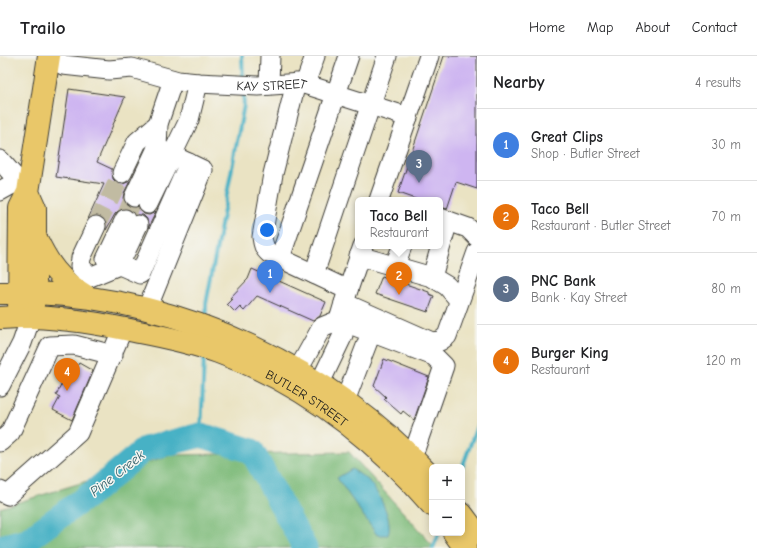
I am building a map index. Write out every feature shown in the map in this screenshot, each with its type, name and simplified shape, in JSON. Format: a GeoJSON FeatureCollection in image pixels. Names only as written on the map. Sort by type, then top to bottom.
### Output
{"type":"FeatureCollection","features":[{"type":"Feature","properties":{"kind":"main road"},"geometry":{"type":"LineString","coordinates":[[16,317],[20,208],[50,56]]}},
{"type":"Feature","properties":{"kind":"main road"},"geometry":{"type":"LineString","coordinates":[[18,293],[35,236],[35,208],[23,187]]}},
{"type":"Feature","properties":{"kind":"main road"},"geometry":{"type":"LineString","coordinates":[[35,236],[47,261],[59,277],[88,298]]}},
{"type":"Feature","properties":{"kind":"main road","name":"BUTLER STREET"},"geometry":{"type":"LineString","coordinates":[[18,293],[88,298],[155,311],[220,342],[250,365],[310,398],[424,481]]}},
{"type":"Feature","properties":{"kind":"main road","name":"BUTLER STREET"},"geometry":{"type":"LineString","coordinates":[[16,317],[85,322],[156,335],[220,342],[257,348],[298,370],[324,374],[345,401],[375,424],[424,481]]}},
{"type":"Feature","properties":{"kind":"street","name":"KAY STREET"},"geometry":{"type":"LineString","coordinates":[[50,56],[63,65],[109,70],[132,68],[174,80],[198,83],[218,85],[301,84],[408,117]]}},
{"type":"Feature","properties":{"kind":"street","name":"KAY STREET"},"geometry":{"type":"LineString","coordinates":[[116,56],[132,68]]}},
{"type":"Feature","properties":{"kind":"street"},"geometry":{"type":"LineString","coordinates":[[264,85],[270,56]]}},
{"type":"Feature","properties":{"kind":"street"},"geometry":{"type":"LineString","coordinates":[[314,56],[301,84],[273,174],[262,237],[265,250],[314,274],[371,333],[434,356],[444,366]]}},
{"type":"Feature","properties":{"kind":"street"},"geometry":{"type":"LineString","coordinates":[[280,258],[349,56]]}},
{"type":"Feature","properties":{"kind":"street"},"geometry":{"type":"LineString","coordinates":[[314,274],[387,56]]}},
{"type":"Feature","properties":{"kind":"street"},"geometry":{"type":"LineString","coordinates":[[384,197],[408,117],[429,56]]}},
{"type":"Feature","properties":{"kind":"street"},"geometry":{"type":"LineString","coordinates":[[122,173],[137,142],[158,124],[174,80]]}},
{"type":"Feature","properties":{"kind":"street"},"geometry":{"type":"LineString","coordinates":[[141,200],[164,151],[189,120],[198,83]]}},
{"type":"Feature","properties":{"kind":"street"},"geometry":{"type":"LineString","coordinates":[[158,124],[164,151]]}},
{"type":"Feature","properties":{"kind":"street"},"geometry":{"type":"LineString","coordinates":[[155,311],[203,170],[164,151]]}},
{"type":"Feature","properties":{"kind":"street"},"geometry":{"type":"LineString","coordinates":[[0,160],[23,187]]}},
{"type":"Feature","properties":{"kind":"street"},"geometry":{"type":"LineString","coordinates":[[131,222],[106,259],[140,274],[188,163]]}},
{"type":"Feature","properties":{"kind":"street"},"geometry":{"type":"LineString","coordinates":[[0,191],[23,187]]}},
{"type":"Feature","properties":{"kind":"street"},"geometry":{"type":"LineString","coordinates":[[444,219],[468,228],[477,237]]}},
{"type":"Feature","properties":{"kind":"street"},"geometry":{"type":"LineString","coordinates":[[96,226],[81,258],[80,266],[90,276],[118,265]]}},
{"type":"Feature","properties":{"kind":"street"},"geometry":{"type":"LineString","coordinates":[[395,266],[401,249]]}},
{"type":"Feature","properties":{"kind":"street"},"geometry":{"type":"LineString","coordinates":[[432,277],[438,249]]}},
{"type":"Feature","properties":{"kind":"street"},"geometry":{"type":"LineString","coordinates":[[353,378],[324,374],[343,335],[344,304],[361,251],[395,266],[432,277],[447,286],[459,300]]}},
{"type":"Feature","properties":{"kind":"street"},"geometry":{"type":"LineString","coordinates":[[344,304],[432,342],[440,341],[447,336],[477,252]]}},
{"type":"Feature","properties":{"kind":"street"},"geometry":{"type":"LineString","coordinates":[[298,370],[322,327],[344,304]]}},
{"type":"Feature","properties":{"kind":"street"},"geometry":{"type":"LineString","coordinates":[[0,361],[12,338],[16,317]]}},
{"type":"Feature","properties":{"kind":"street"},"geometry":{"type":"LineString","coordinates":[[0,386],[22,343],[16,317]]}},
{"type":"Feature","properties":{"kind":"street"},"geometry":{"type":"LineString","coordinates":[[0,491],[8,495],[78,433],[124,328]]}},
{"type":"Feature","properties":{"kind":"street"},"geometry":{"type":"LineString","coordinates":[[345,401],[371,333]]}},
{"type":"Feature","properties":{"kind":"street"},"geometry":{"type":"LineString","coordinates":[[424,481],[444,366],[448,351],[440,341]]}},
{"type":"Feature","properties":{"kind":"street"},"geometry":{"type":"LineString","coordinates":[[0,442],[10,433],[50,346],[74,345],[113,355]]}},
{"type":"Feature","properties":{"kind":"green space"},"geometry":{"type":"Polygon","coordinates":[[[349,452],[435,548],[0,548],[0,508],[171,455],[349,452]]]}},
{"type":"Feature","properties":{"kind":"water"},"geometry":{"type":"Polygon","coordinates":[[[352,469],[368,480],[384,506],[389,522],[388,535],[377,535],[337,478],[352,469]]]}},
{"type":"Feature","properties":{"kind":"building"},"geometry":{"type":"Polygon","coordinates":[[[444,56],[477,56],[477,189],[456,182],[447,209],[443,208],[443,197],[409,197],[398,193],[444,56]]]}},
{"type":"Feature","properties":{"kind":"building"},"geometry":{"type":"Polygon","coordinates":[[[69,89],[125,97],[97,162],[112,169],[113,179],[117,183],[123,184],[130,181],[124,193],[123,198],[125,204],[130,207],[138,207],[144,214],[149,215],[156,212],[148,228],[147,219],[143,215],[135,215],[130,209],[125,208],[119,210],[115,214],[106,230],[105,220],[101,216],[95,215],[88,219],[104,184],[56,177],[69,89]]]}},
{"type":"Feature","properties":{"kind":"building"},"geometry":{"type":"Polygon","coordinates":[[[252,269],[326,302],[320,316],[313,321],[257,296],[244,311],[240,307],[235,312],[227,304],[232,299],[230,298],[248,279],[252,269]]]}},
{"type":"Feature","properties":{"kind":"building"},"geometry":{"type":"Polygon","coordinates":[[[382,276],[429,292],[429,294],[434,296],[428,312],[375,294],[382,276]]]}},
{"type":"Feature","properties":{"kind":"building"},"geometry":{"type":"Polygon","coordinates":[[[384,359],[429,377],[414,420],[403,411],[401,414],[384,399],[386,397],[374,386],[384,359]]]}},
{"type":"Feature","properties":{"kind":"building"},"geometry":{"type":"Polygon","coordinates":[[[79,363],[93,371],[72,420],[53,410],[60,397],[56,395],[65,378],[69,380],[79,363]]]}},
{"type":"Feature","properties":{"kind":"waterway"},"geometry":{"type":"LineString","coordinates":[[242,56],[243,80]]}},
{"type":"Feature","properties":{"kind":"waterway"},"geometry":{"type":"LineString","coordinates":[[206,320],[206,304],[244,105],[243,91]]}},
{"type":"Feature","properties":{"kind":"waterway"},"geometry":{"type":"LineString","coordinates":[[201,435],[204,355]]}},
{"type":"Feature","properties":{"kind":"waterway"},"geometry":{"type":"LineString","coordinates":[[463,464],[477,426]]}},
{"type":"Feature","properties":{"kind":"waterway","name":"Pine Creek"},"geometry":{"type":"LineString","coordinates":[[0,547],[27,540],[96,490],[145,449],[201,435],[252,451],[305,548]]}},
{"type":"Feature","properties":{"kind":"waterway"},"geometry":{"type":"LineString","coordinates":[[433,548],[438,536]]}},
{"type":"Feature","properties":{"kind":"tunnel"},"geometry":{"type":"LineString","coordinates":[[96,226],[122,173]]}},
{"type":"Feature","properties":{"kind":"tunnel"},"geometry":{"type":"LineString","coordinates":[[125,219],[134,197]]}},
{"type":"Feature","properties":{"kind":"place","name":"PNC Bank"},"geometry":{"type":"Point","coordinates":[419,183]}},
{"type":"Feature","properties":{"kind":"place","name":"Great Clips"},"geometry":{"type":"Point","coordinates":[270,293]}},
{"type":"Feature","properties":{"kind":"place","name":"Taco Bell"},"geometry":{"type":"Point","coordinates":[399,295]}},
{"type":"Feature","properties":{"kind":"place","name":"Burger King"},"geometry":{"type":"Point","coordinates":[67,391]}}]}
